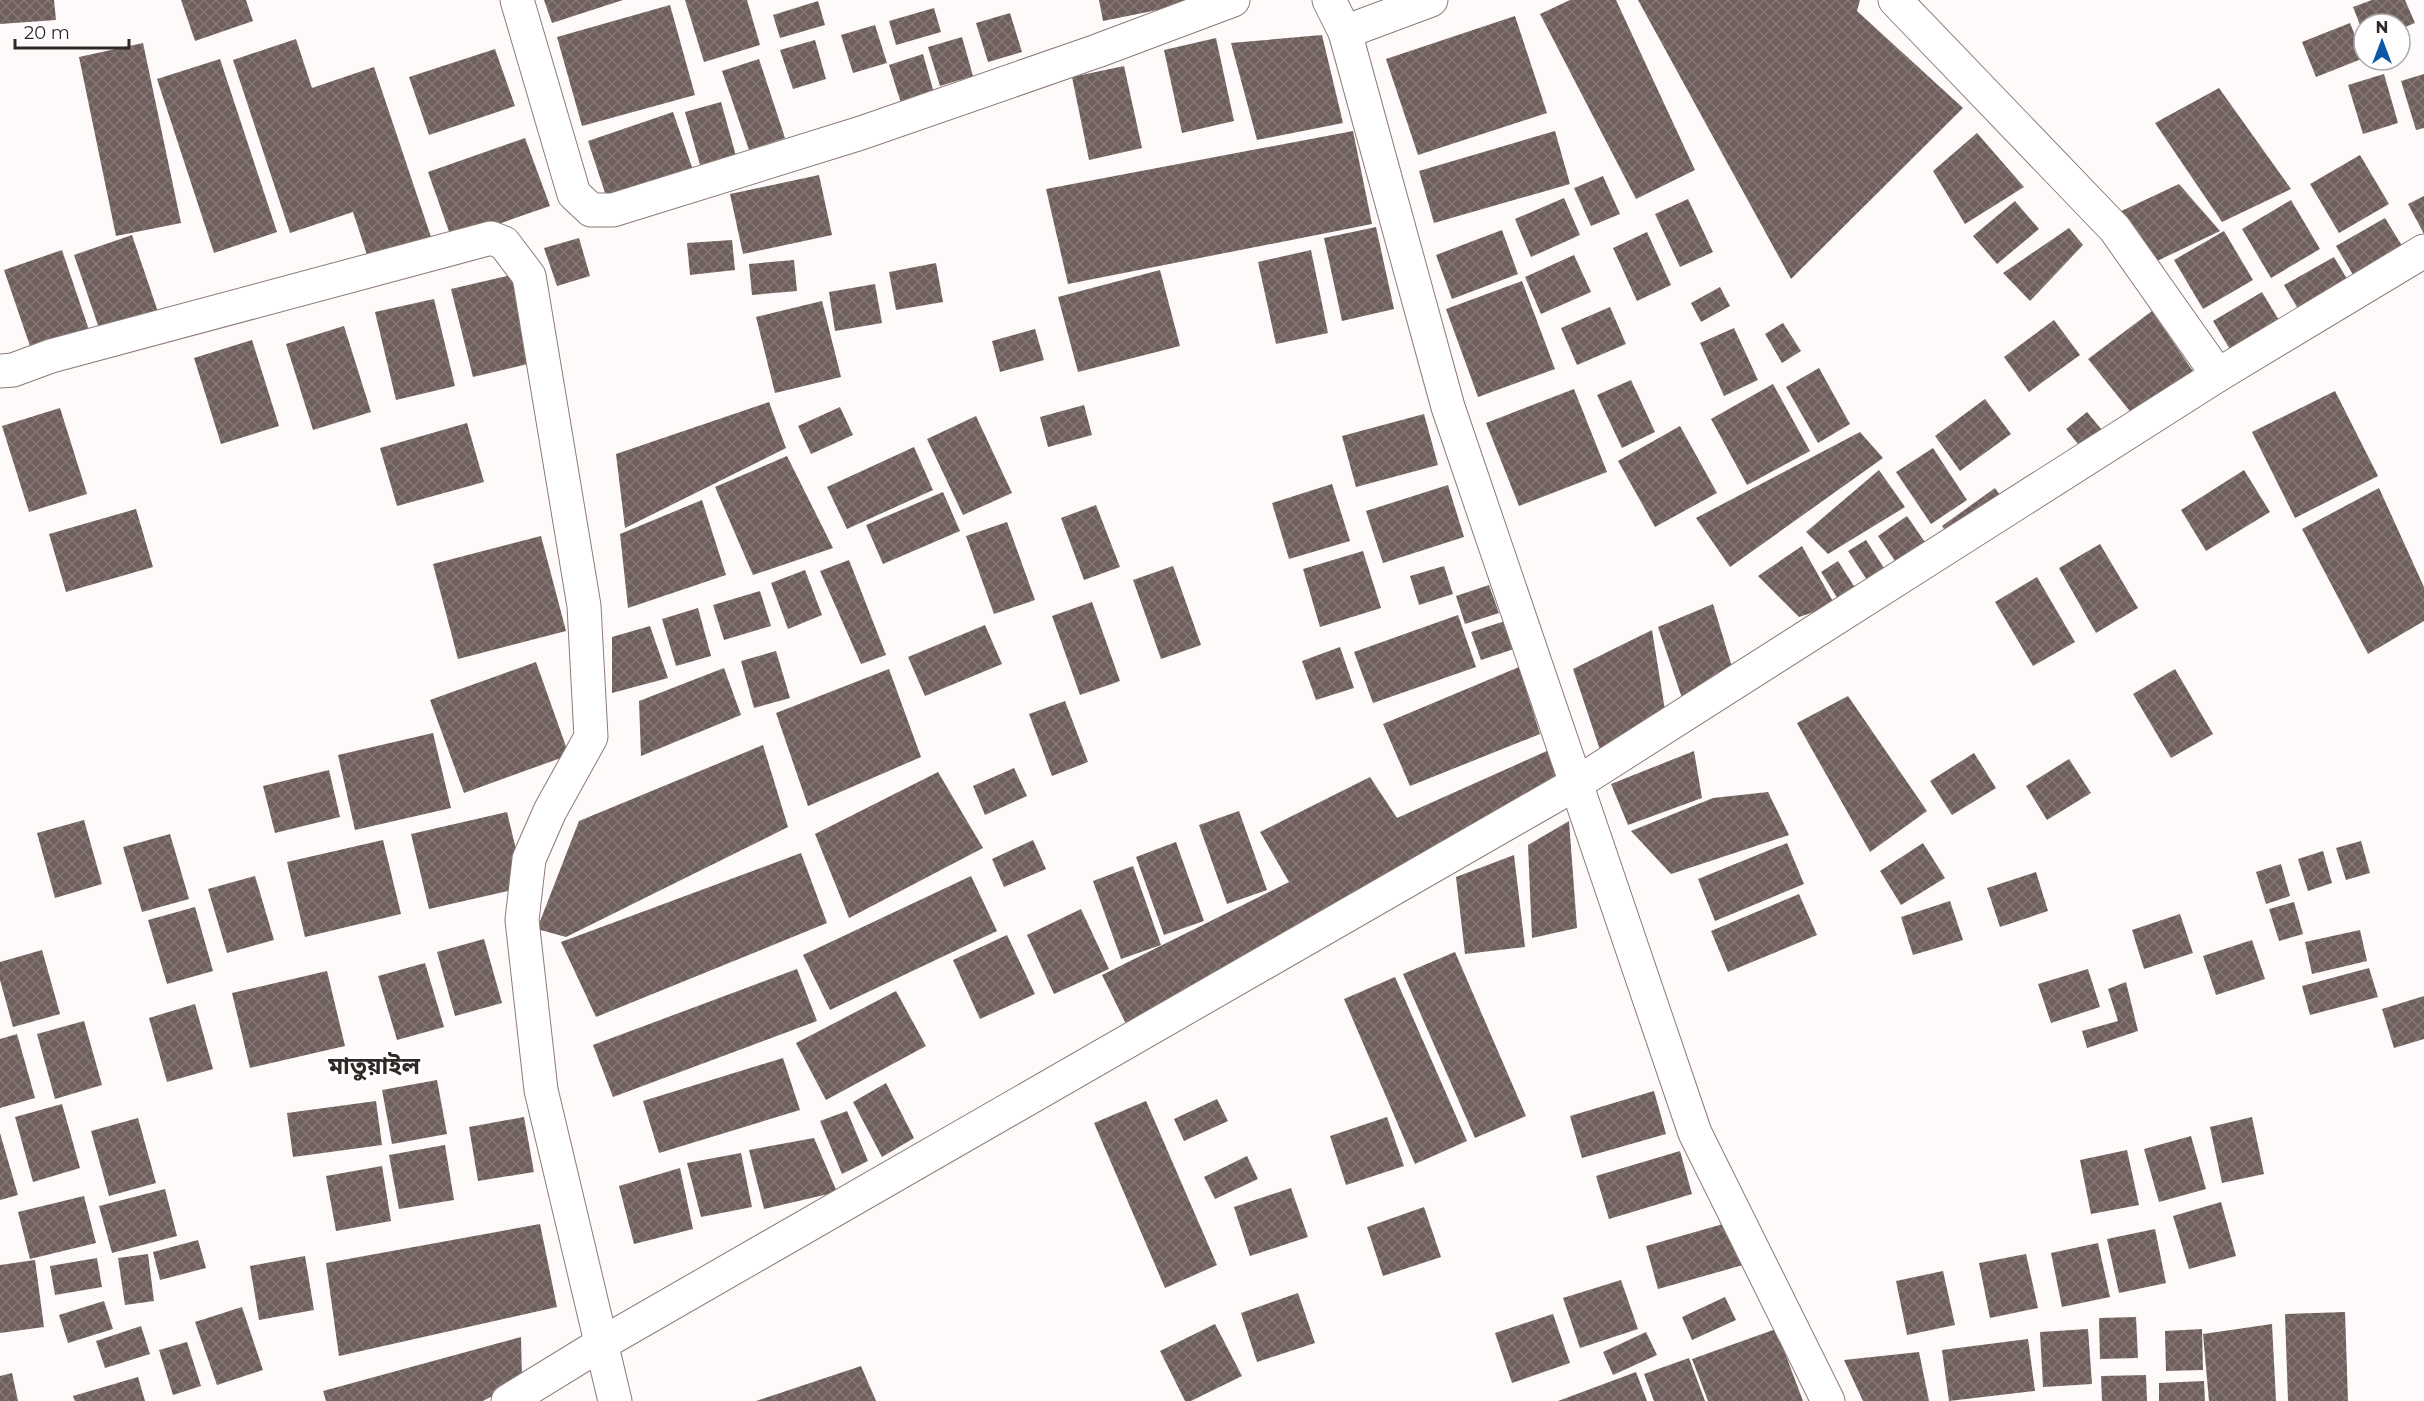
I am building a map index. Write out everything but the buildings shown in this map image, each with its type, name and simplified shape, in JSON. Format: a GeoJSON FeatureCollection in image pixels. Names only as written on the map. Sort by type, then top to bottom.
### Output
{"type":"FeatureCollection","features":[{"type":"Feature","properties":{"kind":"street"},"geometry":{"type":"LineString","coordinates":[[517,0],[574,194],[591,210],[613,210],[861,133],[1097,51],[1233,0]]}},
{"type":"Feature","properties":{"kind":"street"},"geometry":{"type":"LineString","coordinates":[[1329,0],[1345,32],[1448,407],[1695,1133],[1828,1401]]}},
{"type":"Feature","properties":{"kind":"street"},"geometry":{"type":"LineString","coordinates":[[1345,32],[1431,0]]}},
{"type":"Feature","properties":{"kind":"street"},"geometry":{"type":"LineString","coordinates":[[1895,0],[2115,229],[2218,375]]}},
{"type":"Feature","properties":{"kind":"street"},"geometry":{"type":"LineString","coordinates":[[0,371],[13,370],[51,356],[491,238],[504,243],[529,276],[584,606],[591,737],[550,812],[529,859],[522,920],[542,1090],[615,1401]]}},
{"type":"Feature","properties":{"kind":"street"},"geometry":{"type":"LineString","coordinates":[[508,1401],[600,1344],[1577,783],[2218,375],[2424,251]]}},
{"type":"Feature","properties":{"kind":"district","name":"মাতুয়াইল"},"geometry":{"type":"Point","coordinates":[374,1065]}}]}
